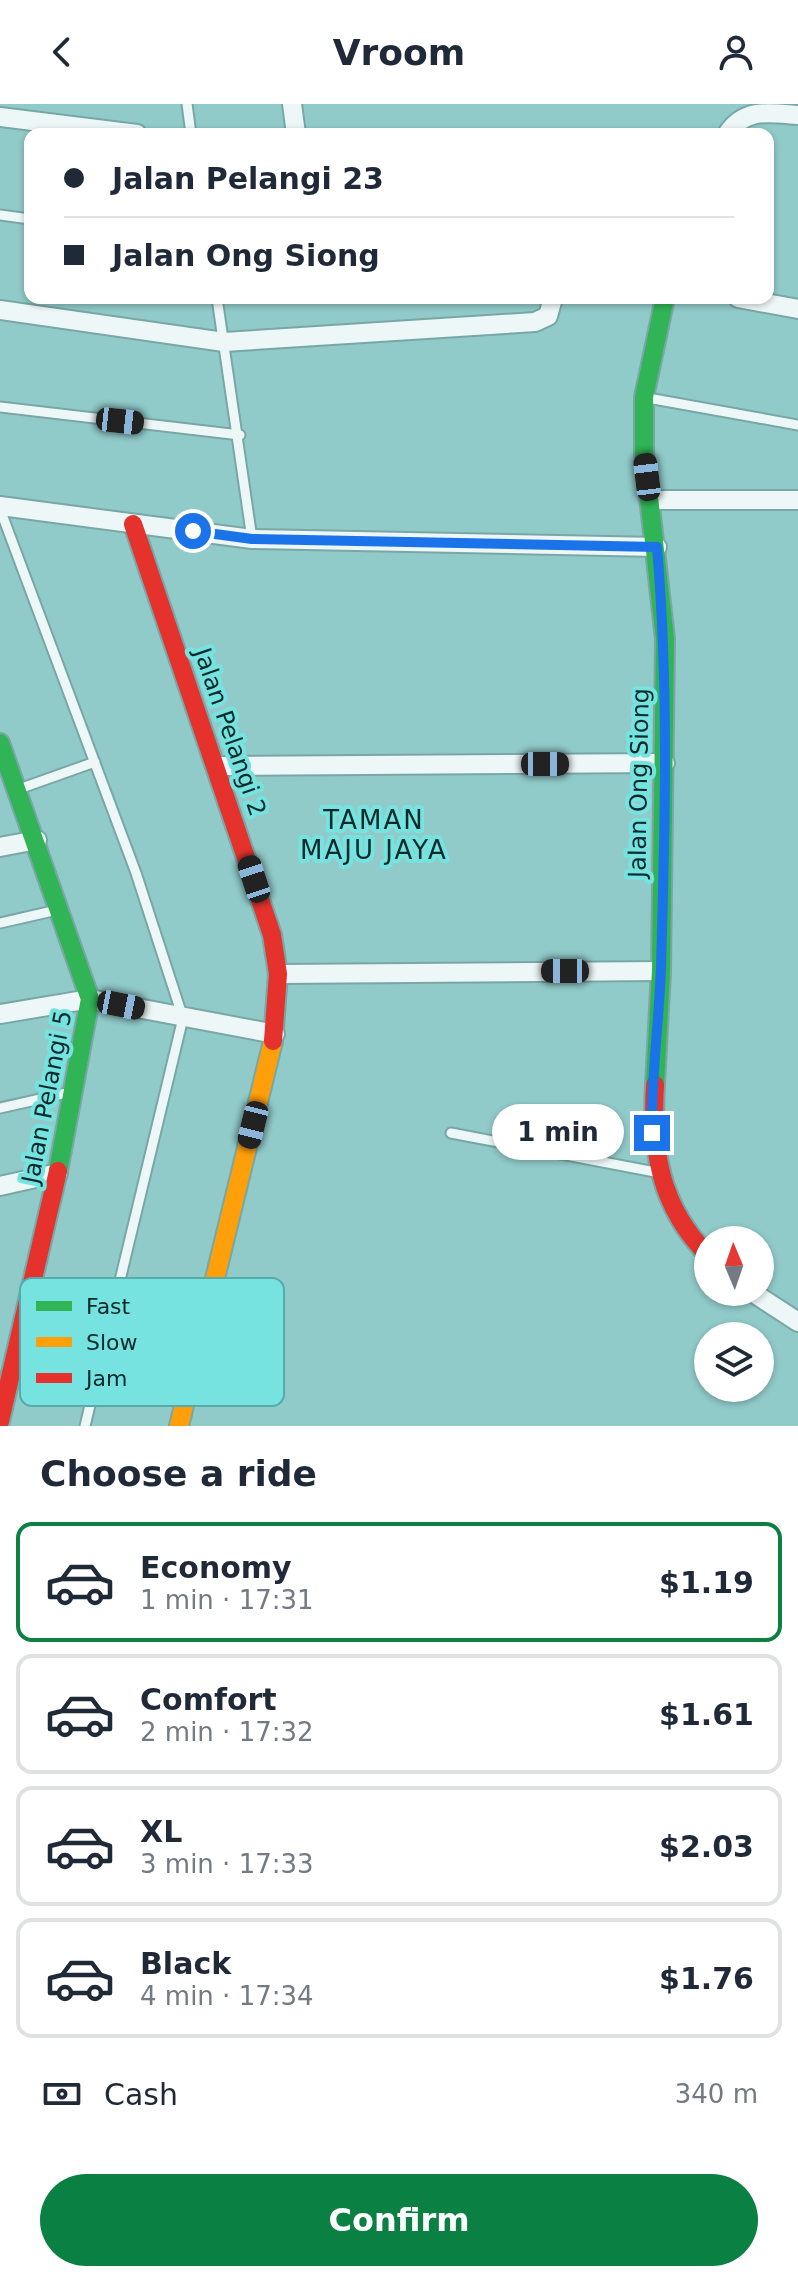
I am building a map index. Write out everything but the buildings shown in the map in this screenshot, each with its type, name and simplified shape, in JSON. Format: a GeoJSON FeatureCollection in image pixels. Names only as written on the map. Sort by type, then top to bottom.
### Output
{"type":"FeatureCollection","features":[{"type":"Feature","properties":{"kind":"street"},"geometry":{"type":"LineString","coordinates":[[292,104],[295,128]]}},
{"type":"Feature","properties":{"kind":"street"},"geometry":{"type":"LineString","coordinates":[[0,117],[39,113],[109,128]]}},
{"type":"Feature","properties":{"kind":"street"},"geometry":{"type":"LineString","coordinates":[[733,128],[740,120],[756,113],[798,115]]}},
{"type":"Feature","properties":{"kind":"street"},"geometry":{"type":"LineString","coordinates":[[0,310],[224,342],[535,322],[548,316],[551,304]]}},
{"type":"Feature","properties":{"kind":"street","name":"Jalan Ong Siong"},"geometry":{"type":"LineString","coordinates":[[664,304],[644,397],[644,453],[665,639],[661,971],[652,1114],[659,1172],[674,1212],[694,1241]]}},
{"type":"Feature","properties":{"kind":"street"},"geometry":{"type":"LineString","coordinates":[[771,304],[798,309]]}},
{"type":"Feature","properties":{"kind":"street"},"geometry":{"type":"LineString","coordinates":[[650,500],[798,500]]}},
{"type":"Feature","properties":{"kind":"street"},"geometry":{"type":"LineString","coordinates":[[0,508],[252,539],[657,547]]}},
{"type":"Feature","properties":{"kind":"street","name":"Jalan Pelangi 2"},"geometry":{"type":"LineString","coordinates":[[133,524],[272,935],[278,974],[275,1034],[215,1278]]}},
{"type":"Feature","properties":{"kind":"street","name":"Jalan Pelangi 5"},"geometry":{"type":"LineString","coordinates":[[0,743],[4,766],[18,789],[37,840],[90,999],[58,1173],[33,1278]]}},
{"type":"Feature","properties":{"kind":"street"},"geometry":{"type":"LineString","coordinates":[[217,766],[665,763]]}},
{"type":"Feature","properties":{"kind":"street"},"geometry":{"type":"LineString","coordinates":[[0,847],[37,840]]}},
{"type":"Feature","properties":{"kind":"street"},"geometry":{"type":"LineString","coordinates":[[278,974],[661,971]]}},
{"type":"Feature","properties":{"kind":"street"},"geometry":{"type":"LineString","coordinates":[[0,1014],[90,999],[275,1034]]}},
{"type":"Feature","properties":{"kind":"street"},"geometry":{"type":"LineString","coordinates":[[0,1186],[58,1173]]}},
{"type":"Feature","properties":{"kind":"street"},"geometry":{"type":"LineString","coordinates":[[773,1306],[798,1322]]}},
{"type":"Feature","properties":{"kind":"street","name":"Jalan Pelangi 5"},"geometry":{"type":"LineString","coordinates":[[0,1421],[20,1335]]}},
{"type":"Feature","properties":{"kind":"street","name":"Jalan Pelangi 2"},"geometry":{"type":"LineString","coordinates":[[179,1426],[184,1406]]}},
{"type":"Feature","properties":{"kind":"lane"},"geometry":{"type":"LineString","coordinates":[[187,104],[190,128]]}},
{"type":"Feature","properties":{"kind":"lane"},"geometry":{"type":"LineString","coordinates":[[0,215],[24,218]]}},
{"type":"Feature","properties":{"kind":"lane"},"geometry":{"type":"LineString","coordinates":[[218,304],[240,435],[252,539]]}},
{"type":"Feature","properties":{"kind":"lane"},"geometry":{"type":"LineString","coordinates":[[644,397],[798,425]]}},
{"type":"Feature","properties":{"kind":"lane"},"geometry":{"type":"LineString","coordinates":[[0,407],[240,435]]}},
{"type":"Feature","properties":{"kind":"lane"},"geometry":{"type":"LineString","coordinates":[[0,508],[136,873],[183,1018],[121,1278]]}},
{"type":"Feature","properties":{"kind":"lane"},"geometry":{"type":"LineString","coordinates":[[18,789],[95,762]]}},
{"type":"Feature","properties":{"kind":"lane"},"geometry":{"type":"LineString","coordinates":[[0,923],[60,909]]}},
{"type":"Feature","properties":{"kind":"lane"},"geometry":{"type":"LineString","coordinates":[[0,1108],[74,1091]]}},
{"type":"Feature","properties":{"kind":"lane"},"geometry":{"type":"LineString","coordinates":[[451,1133],[659,1172]]}},
{"type":"Feature","properties":{"kind":"lane"},"geometry":{"type":"LineString","coordinates":[[85,1426],[90,1406]]}},
{"type":"Feature","properties":{"kind":"traffic: fast"},"geometry":{"type":"LineString","coordinates":[[655,1085],[661,971],[665,639],[644,453],[644,397],[664,304]]}},
{"type":"Feature","properties":{"kind":"traffic: fast"},"geometry":{"type":"LineString","coordinates":[[0,743],[90,999],[58,1171]]}},
{"type":"Feature","properties":{"kind":"traffic: slow"},"geometry":{"type":"LineString","coordinates":[[215,1278],[273,1041]]}},
{"type":"Feature","properties":{"kind":"traffic: slow"},"geometry":{"type":"LineString","coordinates":[[179,1426],[184,1406]]}},
{"type":"Feature","properties":{"kind":"traffic: jam"},"geometry":{"type":"LineString","coordinates":[[133,524],[272,935],[278,974],[273,1041]]}},
{"type":"Feature","properties":{"kind":"traffic: jam"},"geometry":{"type":"LineString","coordinates":[[655,1085],[655,1132],[662,1176],[679,1217],[694,1239]]}},
{"type":"Feature","properties":{"kind":"traffic: jam"},"geometry":{"type":"LineString","coordinates":[[33,1278],[58,1171]]}},
{"type":"Feature","properties":{"kind":"traffic: jam"},"geometry":{"type":"LineString","coordinates":[[0,1421],[20,1335]]}},
{"type":"Feature","properties":{"kind":"district","name":"TAMAN MAJU JAYA"},"geometry":{"type":"Point","coordinates":[374,835]}},
{"type":"Feature","properties":{"kind":"route"},"geometry":{"type":"LineString","coordinates":[[193,531],[252,539],[657,547],[665,639],[665,763],[661,971],[652,1133]]}}]}
